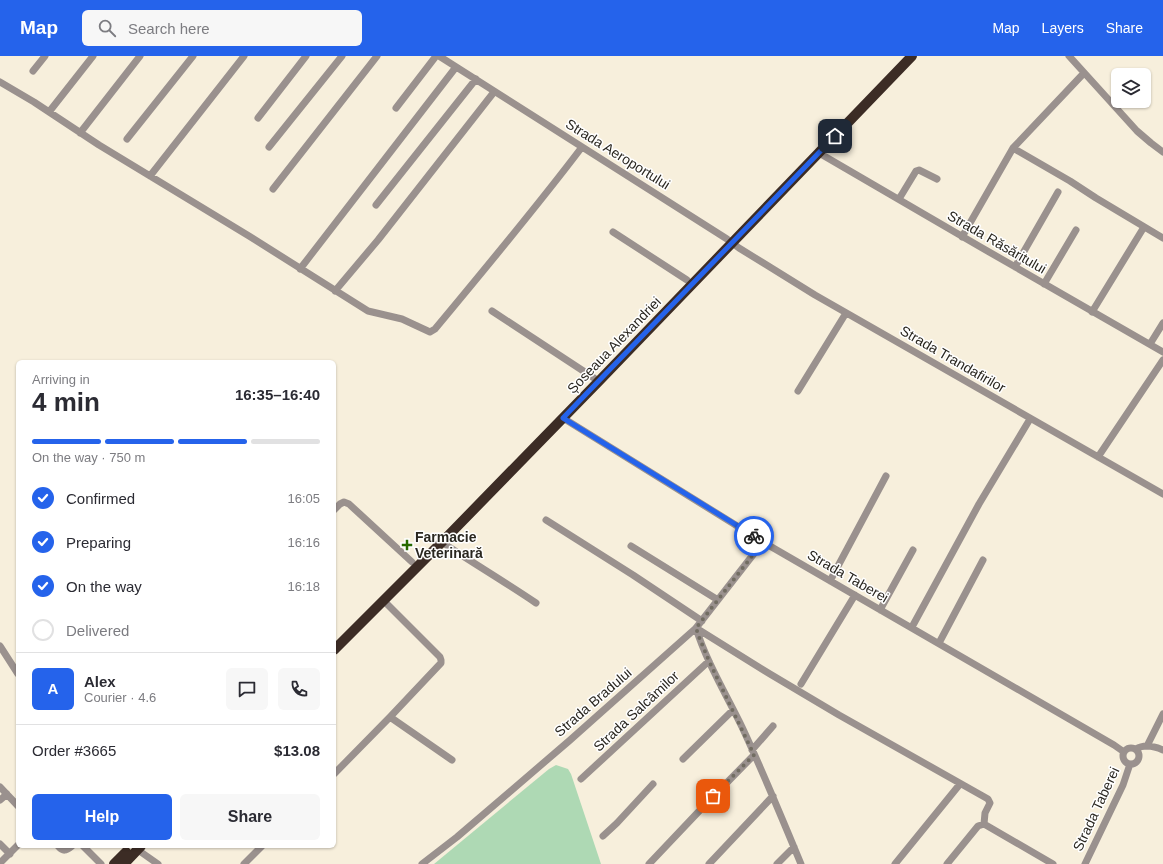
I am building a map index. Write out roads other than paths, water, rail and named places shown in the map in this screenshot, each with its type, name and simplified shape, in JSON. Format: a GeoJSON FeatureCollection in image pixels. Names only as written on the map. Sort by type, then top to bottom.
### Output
{"type":"FeatureCollection","features":[{"type":"Feature","properties":{"kind":"highway","name":"Șoseaua Alexandriei"},"geometry":{"type":"LineString","coordinates":[[336,648],[563,418],[903,56]]}},
{"type":"Feature","properties":{"kind":"highway","name":"Șoseaua Alexandriei"},"geometry":{"type":"LineString","coordinates":[[336,641],[412,562],[527,448],[687,280],[730,241],[819,153],[912,56]]}},
{"type":"Feature","properties":{"kind":"highway"},"geometry":{"type":"LineString","coordinates":[[114,864],[136,848]]}},
{"type":"Feature","properties":{"kind":"highway"},"geometry":{"type":"LineString","coordinates":[[124,864],[136,848]]}},
{"type":"Feature","properties":{"kind":"street"},"geometry":{"type":"LineString","coordinates":[[33,71],[45,56]]}},
{"type":"Feature","properties":{"kind":"street"},"geometry":{"type":"LineString","coordinates":[[49,112],[93,56]]}},
{"type":"Feature","properties":{"kind":"street"},"geometry":{"type":"LineString","coordinates":[[80,133],[140,56]]}},
{"type":"Feature","properties":{"kind":"street"},"geometry":{"type":"LineString","coordinates":[[127,139],[193,56]]}},
{"type":"Feature","properties":{"kind":"street"},"geometry":{"type":"LineString","coordinates":[[150,176],[244,56]]}},
{"type":"Feature","properties":{"kind":"street"},"geometry":{"type":"LineString","coordinates":[[258,118],[306,56]]}},
{"type":"Feature","properties":{"kind":"street"},"geometry":{"type":"LineString","coordinates":[[269,147],[342,56]]}},
{"type":"Feature","properties":{"kind":"street"},"geometry":{"type":"LineString","coordinates":[[273,189],[377,56]]}},
{"type":"Feature","properties":{"kind":"street"},"geometry":{"type":"LineString","coordinates":[[396,108],[438,56]]}},
{"type":"Feature","properties":{"kind":"street","name":"Strada Aeroportului"},"geometry":{"type":"LineString","coordinates":[[438,56],[730,241]]}},
{"type":"Feature","properties":{"kind":"street"},"geometry":{"type":"LineString","coordinates":[[1069,56],[1137,131],[1163,152]]}},
{"type":"Feature","properties":{"kind":"street"},"geometry":{"type":"LineString","coordinates":[[300,269],[456,67]]}},
{"type":"Feature","properties":{"kind":"street"},"geometry":{"type":"LineString","coordinates":[[962,237],[1013,148],[1084,74]]}},
{"type":"Feature","properties":{"kind":"street"},"geometry":{"type":"LineString","coordinates":[[376,205],[476,80]]}},
{"type":"Feature","properties":{"kind":"street"},"geometry":{"type":"LineString","coordinates":[[0,82],[368,311],[402,319],[430,332],[506,244],[582,147]]}},
{"type":"Feature","properties":{"kind":"street"},"geometry":{"type":"LineString","coordinates":[[335,290],[382,234],[494,92]]}},
{"type":"Feature","properties":{"kind":"street"},"geometry":{"type":"LineString","coordinates":[[1013,148],[1163,238]]}},
{"type":"Feature","properties":{"kind":"street","name":"Strada Răsăritului"},"geometry":{"type":"LineString","coordinates":[[819,153],[1015,268],[1163,352]]}},
{"type":"Feature","properties":{"kind":"street"},"geometry":{"type":"LineString","coordinates":[[899,199],[916,171],[919,170],[937,179]]}},
{"type":"Feature","properties":{"kind":"street"},"geometry":{"type":"LineString","coordinates":[[1015,268],[1058,192]]}},
{"type":"Feature","properties":{"kind":"street"},"geometry":{"type":"LineString","coordinates":[[1092,312],[1144,227]]}},
{"type":"Feature","properties":{"kind":"street"},"geometry":{"type":"LineString","coordinates":[[1044,284],[1076,230]]}},
{"type":"Feature","properties":{"kind":"street"},"geometry":{"type":"LineString","coordinates":[[613,232],[687,280]]}},
{"type":"Feature","properties":{"kind":"street","name":"Strada Trandafirilor"},"geometry":{"type":"LineString","coordinates":[[730,241],[846,313],[1163,494]]}},
{"type":"Feature","properties":{"kind":"street"},"geometry":{"type":"LineString","coordinates":[[492,311],[594,378]]}},
{"type":"Feature","properties":{"kind":"street"},"geometry":{"type":"LineString","coordinates":[[798,392],[846,313]]}},
{"type":"Feature","properties":{"kind":"street"},"geometry":{"type":"LineString","coordinates":[[1150,344],[1163,323]]}},
{"type":"Feature","properties":{"kind":"street"},"geometry":{"type":"LineString","coordinates":[[1098,457],[1163,360]]}},
{"type":"Feature","properties":{"kind":"street","name":"Strada Taberei"},"geometry":{"type":"LineString","coordinates":[[563,418],[763,542],[912,627],[1124,752]]}},
{"type":"Feature","properties":{"kind":"street"},"geometry":{"type":"LineString","coordinates":[[912,627],[979,504],[1030,419]]}},
{"type":"Feature","properties":{"kind":"street"},"geometry":{"type":"LineString","coordinates":[[832,582],[886,476]]}},
{"type":"Feature","properties":{"kind":"street"},"geometry":{"type":"LineString","coordinates":[[832,582],[885,487]]}},
{"type":"Feature","properties":{"kind":"street"},"geometry":{"type":"LineString","coordinates":[[336,508],[344,502],[349,504],[412,562]]}},
{"type":"Feature","properties":{"kind":"street"},"geometry":{"type":"LineString","coordinates":[[546,520],[702,621]]}},
{"type":"Feature","properties":{"kind":"street"},"geometry":{"type":"LineString","coordinates":[[442,542],[455,552],[536,603]]}},
{"type":"Feature","properties":{"kind":"street","name":"Strada Bradului"},"geometry":{"type":"LineString","coordinates":[[422,864],[457,837],[563,746],[696,628],[763,542]]}},
{"type":"Feature","properties":{"kind":"street"},"geometry":{"type":"LineString","coordinates":[[631,546],[718,600]]}},
{"type":"Feature","properties":{"kind":"street"},"geometry":{"type":"LineString","coordinates":[[880,610],[913,550]]}},
{"type":"Feature","properties":{"kind":"street"},"geometry":{"type":"LineString","coordinates":[[939,643],[983,560]]}},
{"type":"Feature","properties":{"kind":"street"},"geometry":{"type":"LineString","coordinates":[[801,684],[855,595]]}},
{"type":"Feature","properties":{"kind":"street"},"geometry":{"type":"LineString","coordinates":[[336,772],[439,665],[441,660],[440,657],[383,600]]}},
{"type":"Feature","properties":{"kind":"street"},"geometry":{"type":"LineString","coordinates":[[696,628],[709,661],[773,796],[801,864]]}},
{"type":"Feature","properties":{"kind":"street"},"geometry":{"type":"LineString","coordinates":[[696,628],[839,716],[984,797],[990,803],[984,818],[984,824]]}},
{"type":"Feature","properties":{"kind":"street"},"geometry":{"type":"LineString","coordinates":[[0,646],[16,671]]}},
{"type":"Feature","properties":{"kind":"street","name":"Strada Salcâmilor"},"geometry":{"type":"LineString","coordinates":[[580,779],[709,661]]}},
{"type":"Feature","properties":{"kind":"street"},"geometry":{"type":"LineString","coordinates":[[683,759],[733,710]]}},
{"type":"Feature","properties":{"kind":"street"},"geometry":{"type":"LineString","coordinates":[[1147,746],[1163,714]]}},
{"type":"Feature","properties":{"kind":"street"},"geometry":{"type":"LineString","coordinates":[[390,717],[452,760]]}},
{"type":"Feature","properties":{"kind":"street"},"geometry":{"type":"LineString","coordinates":[[649,864],[753,752],[773,726]]}},
{"type":"Feature","properties":{"kind":"street"},"geometry":{"type":"LineString","coordinates":[[1136,749],[1141,746],[1147,746],[1163,750]]}},
{"type":"Feature","properties":{"kind":"street","name":"Strada Taberei"},"geometry":{"type":"LineString","coordinates":[[1129,748],[1136,749],[1139,753],[1138,760],[1135,763],[1130,764],[1123,759],[1124,752],[1129,748]]}},
{"type":"Feature","properties":{"kind":"street","name":"Strada Taberei"},"geometry":{"type":"LineString","coordinates":[[1085,864],[1123,785],[1130,764]]}},
{"type":"Feature","properties":{"kind":"street"},"geometry":{"type":"LineString","coordinates":[[603,836],[653,784]]}},
{"type":"Feature","properties":{"kind":"street"},"geometry":{"type":"LineString","coordinates":[[894,864],[960,784]]}},
{"type":"Feature","properties":{"kind":"street"},"geometry":{"type":"LineString","coordinates":[[0,787],[16,804]]}},
{"type":"Feature","properties":{"kind":"street"},"geometry":{"type":"LineString","coordinates":[[0,800],[7,794]]}},
{"type":"Feature","properties":{"kind":"street"},"geometry":{"type":"LineString","coordinates":[[709,864],[773,796]]}},
{"type":"Feature","properties":{"kind":"street"},"geometry":{"type":"LineString","coordinates":[[946,864],[978,826],[984,824],[1053,864]]}},
{"type":"Feature","properties":{"kind":"street"},"geometry":{"type":"LineString","coordinates":[[0,844],[10,854]]}},
{"type":"Feature","properties":{"kind":"street"},"geometry":{"type":"LineString","coordinates":[[0,864],[16,847]]}},
{"type":"Feature","properties":{"kind":"street"},"geometry":{"type":"LineString","coordinates":[[777,864],[794,847]]}},
{"type":"Feature","properties":{"kind":"street"},"geometry":{"type":"LineString","coordinates":[[60,848],[65,851],[70,848]]}},
{"type":"Feature","properties":{"kind":"street"},"geometry":{"type":"LineString","coordinates":[[85,848],[101,864]]}},
{"type":"Feature","properties":{"kind":"street"},"geometry":{"type":"LineString","coordinates":[[138,848],[158,864]]}},
{"type":"Feature","properties":{"kind":"street"},"geometry":{"type":"LineString","coordinates":[[244,864],[260,848]]}},
{"type":"Feature","properties":{"kind":"place","name":"Farmacie Veterinară"},"geometry":{"type":"Point","coordinates":[407,545]}}]}
